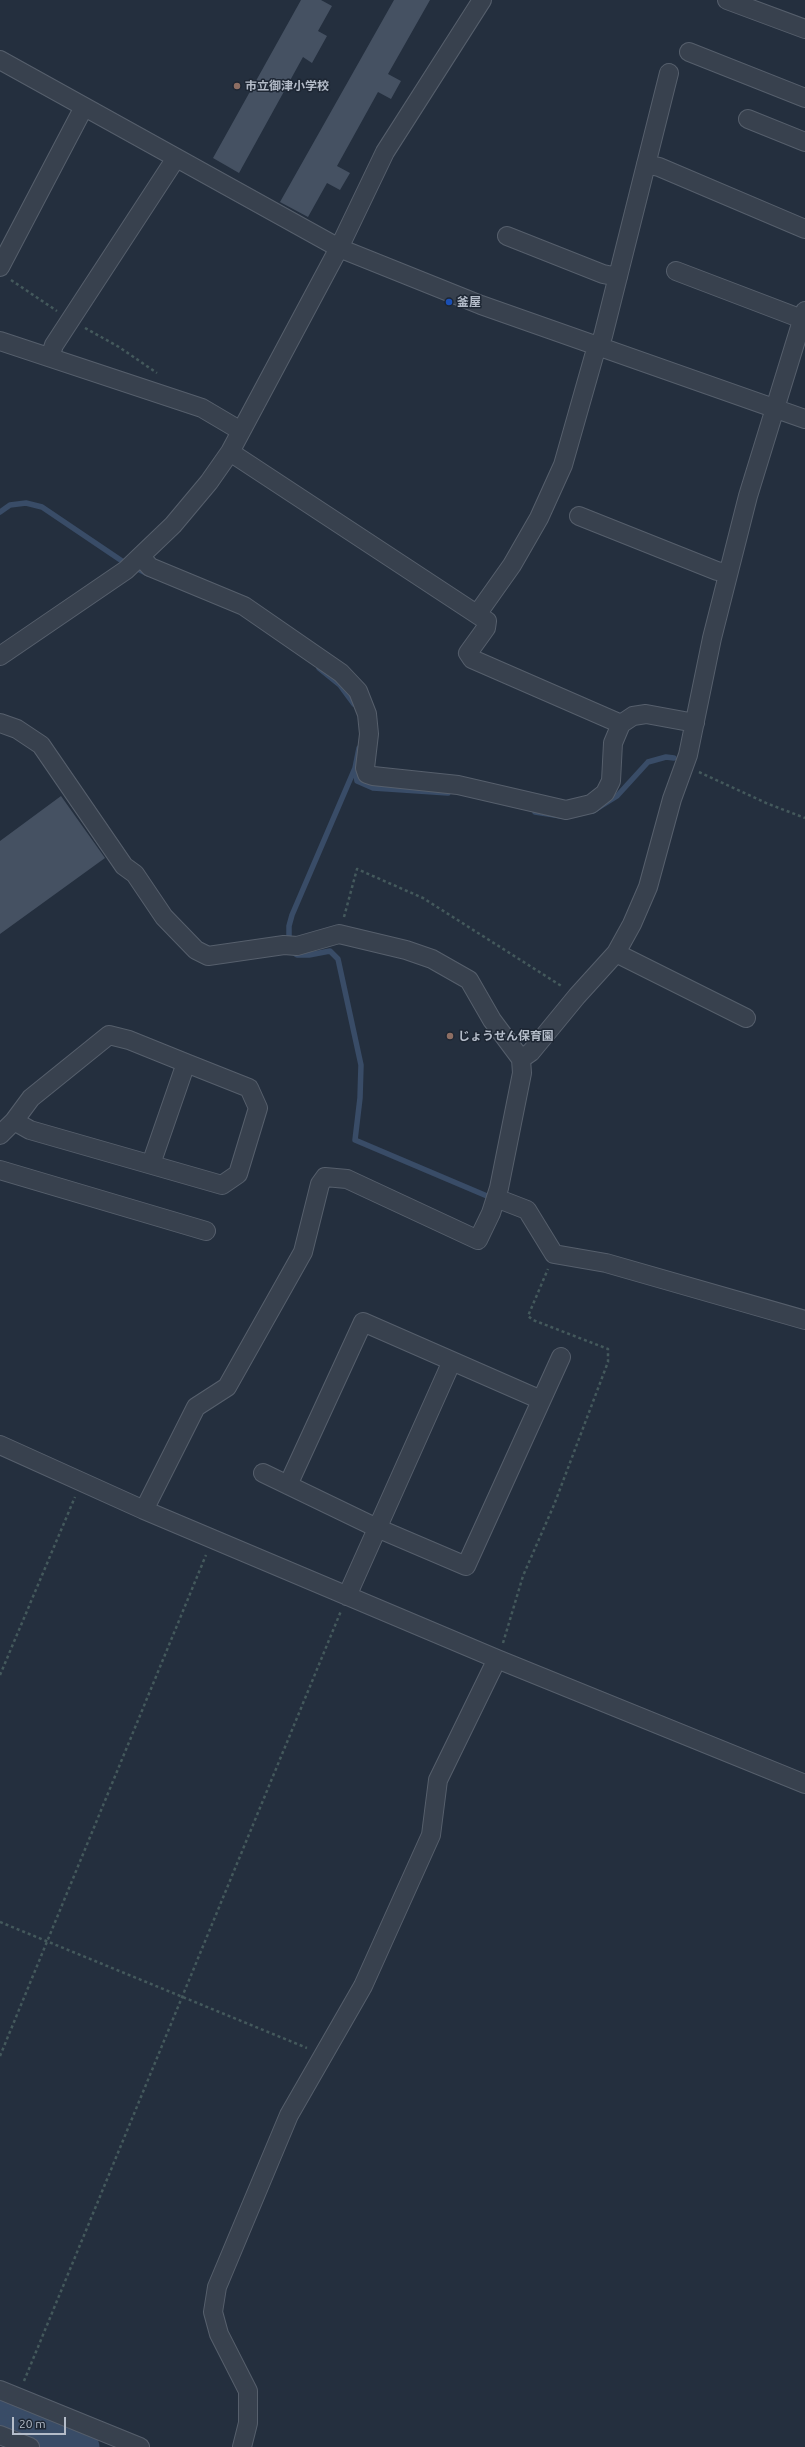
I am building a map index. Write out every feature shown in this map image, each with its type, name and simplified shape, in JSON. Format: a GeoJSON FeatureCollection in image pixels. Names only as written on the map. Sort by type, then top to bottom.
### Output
{"type":"FeatureCollection","features":[{"type":"Feature","properties":{"kind":"street"},"geometry":{"type":"LineString","coordinates":[[0,656],[126,570],[173,526],[209,482],[230,452],[339,248],[385,152],[482,0]]}},
{"type":"Feature","properties":{"kind":"street"},"geometry":{"type":"LineString","coordinates":[[727,0],[805,29]]}},
{"type":"Feature","properties":{"kind":"street"},"geometry":{"type":"LineString","coordinates":[[689,52],[805,98]]}},
{"type":"Feature","properties":{"kind":"street"},"geometry":{"type":"LineString","coordinates":[[0,60],[339,248],[481,305],[805,419]]}},
{"type":"Feature","properties":{"kind":"street"},"geometry":{"type":"LineString","coordinates":[[478,613],[512,565],[539,518],[563,465],[618,277],[669,73]]}},
{"type":"Feature","properties":{"kind":"street"},"geometry":{"type":"LineString","coordinates":[[2,272],[84,107]]}},
{"type":"Feature","properties":{"kind":"street"},"geometry":{"type":"LineString","coordinates":[[748,119],[805,142]]}},
{"type":"Feature","properties":{"kind":"street"},"geometry":{"type":"LineString","coordinates":[[50,357],[70,320],[176,158]]}},
{"type":"Feature","properties":{"kind":"street"},"geometry":{"type":"LineString","coordinates":[[646,164],[659,167],[805,229]]}},
{"type":"Feature","properties":{"kind":"street"},"geometry":{"type":"LineString","coordinates":[[507,236],[603,274],[618,277]]}},
{"type":"Feature","properties":{"kind":"street"},"geometry":{"type":"LineString","coordinates":[[521,1059],[531,1052],[577,996],[616,953],[632,924],[648,886],[672,799],[685,766],[728,573],[748,496],[803,315],[676,271]]}},
{"type":"Feature","properties":{"kind":"street"},"geometry":{"type":"LineString","coordinates":[[0,341],[202,408],[241,431]]}},
{"type":"Feature","properties":{"kind":"street"},"geometry":{"type":"LineString","coordinates":[[230,452],[478,613],[487,621],[486,628],[468,653],[472,659],[621,724]]}},
{"type":"Feature","properties":{"kind":"street"},"geometry":{"type":"LineString","coordinates":[[579,516],[717,571],[728,573]]}},
{"type":"Feature","properties":{"kind":"street"},"geometry":{"type":"LineString","coordinates":[[141,557],[150,567],[244,606],[341,673],[358,691],[366,714],[369,734],[365,768],[367,774],[458,785],[566,810],[591,804],[605,793],[611,781],[613,742],[621,724],[632,716],[646,714],[694,723]]}},
{"type":"Feature","properties":{"kind":"street"},"geometry":{"type":"LineString","coordinates":[[0,722],[17,729],[41,745],[124,866],[135,874],[164,917],[196,950],[208,956],[306,944],[339,934],[406,950],[432,959],[469,980],[492,1020],[521,1059],[522,1073],[496,1198],[478,1240],[348,1179],[325,1176],[320,1184],[303,1252],[228,1387],[196,1407],[144,1510]]}},
{"type":"Feature","properties":{"kind":"street"},"geometry":{"type":"LineString","coordinates":[[616,953],[746,1018]]}},
{"type":"Feature","properties":{"kind":"street"},"geometry":{"type":"LineString","coordinates":[[0,1135],[14,1121],[31,1098],[109,1035],[129,1040],[249,1088],[258,1108],[238,1174],[222,1184],[30,1130],[14,1121]]}},
{"type":"Feature","properties":{"kind":"street"},"geometry":{"type":"LineString","coordinates":[[151,1164],[186,1063]]}},
{"type":"Feature","properties":{"kind":"street"},"geometry":{"type":"LineString","coordinates":[[0,1170],[206,1231]]}},
{"type":"Feature","properties":{"kind":"street"},"geometry":{"type":"LineString","coordinates":[[496,1198],[527,1210],[554,1254],[606,1263],[805,1320]]}},
{"type":"Feature","properties":{"kind":"street"},"geometry":{"type":"LineString","coordinates":[[288,1486],[364,1322],[541,1400]]}},
{"type":"Feature","properties":{"kind":"street"},"geometry":{"type":"LineString","coordinates":[[264,1473],[377,1528],[466,1566],[561,1357]]}},
{"type":"Feature","properties":{"kind":"street"},"geometry":{"type":"LineString","coordinates":[[347,1596],[452,1361]]}},
{"type":"Feature","properties":{"kind":"street"},"geometry":{"type":"LineString","coordinates":[[0,1445],[144,1510],[347,1596],[497,1659],[805,1784]]}},
{"type":"Feature","properties":{"kind":"street"},"geometry":{"type":"LineString","coordinates":[[242,2447],[248,2423],[248,2391],[219,2334],[213,2312],[217,2287],[289,2115],[363,1986],[431,1835],[438,1780],[497,1659]]}},
{"type":"Feature","properties":{"kind":"street"},"geometry":{"type":"LineString","coordinates":[[0,2390],[140,2447]]}},
{"type":"Feature","properties":{"kind":"street"},"geometry":{"type":"LineString","coordinates":[[0,2434],[30,2447]]}},
{"type":"Feature","properties":{"kind":"path"},"geometry":{"type":"LineString","coordinates":[[2,272],[70,320],[119,347],[158,374]]}},
{"type":"Feature","properties":{"kind":"path"},"geometry":{"type":"LineString","coordinates":[[685,766],[766,803],[805,818]]}},
{"type":"Feature","properties":{"kind":"path"},"geometry":{"type":"LineString","coordinates":[[339,934],[357,869],[422,898],[519,962],[577,996]]}},
{"type":"Feature","properties":{"kind":"path"},"geometry":{"type":"LineString","coordinates":[[497,1659],[502,1649],[523,1576],[554,1505],[608,1362],[608,1349],[532,1320],[528,1316],[554,1254]]}},
{"type":"Feature","properties":{"kind":"path"},"geometry":{"type":"LineString","coordinates":[[0,1675],[81,1482]]}},
{"type":"Feature","properties":{"kind":"path"},"geometry":{"type":"LineString","coordinates":[[0,2056],[213,1538]]}},
{"type":"Feature","properties":{"kind":"path"},"geometry":{"type":"LineString","coordinates":[[17,2397],[180,1998],[347,1596]]}},
{"type":"Feature","properties":{"kind":"path"},"geometry":{"type":"LineString","coordinates":[[0,1922],[180,1998],[304,2047],[321,2057]]}},
{"type":"Feature","properties":{"kind":"building"},"geometry":{"type":"Polygon","coordinates":[[[301,0],[321,0],[332,6],[318,31],[327,36],[312,63],[303,57],[239,173],[213,158],[301,0]]]}},
{"type":"Feature","properties":{"kind":"building"},"geometry":{"type":"Polygon","coordinates":[[[394,0],[430,0],[388,74],[401,81],[391,99],[378,92],[337,166],[350,173],[340,190],[327,183],[308,217],[280,202],[394,0]]]}},
{"type":"Feature","properties":{"kind":"building"},"geometry":{"type":"Polygon","coordinates":[[[61,796],[105,858],[0,934],[0,841],[61,796]]]}},
{"type":"Feature","properties":{"kind":"waterway"},"geometry":{"type":"LineString","coordinates":[[0,512],[10,505],[26,503],[42,507],[122,561],[148,574]]}},
{"type":"Feature","properties":{"kind":"waterway"},"geometry":{"type":"LineString","coordinates":[[319,668],[340,685],[354,704]]}},
{"type":"Feature","properties":{"kind":"waterway"},"geometry":{"type":"LineString","coordinates":[[289,943],[289,926],[292,915],[355,768],[359,748]]}},
{"type":"Feature","properties":{"kind":"waterway"},"geometry":{"type":"LineString","coordinates":[[593,811],[617,796],[648,762],[666,757],[674,758]]}},
{"type":"Feature","properties":{"kind":"waterway"},"geometry":{"type":"LineString","coordinates":[[355,768],[357,781],[373,788],[448,793]]}},
{"type":"Feature","properties":{"kind":"waterway"},"geometry":{"type":"LineString","coordinates":[[535,812],[561,816]]}},
{"type":"Feature","properties":{"kind":"waterway"},"geometry":{"type":"LineString","coordinates":[[291,951],[297,955],[309,955],[330,951],[338,959],[361,1065],[360,1098],[355,1140],[487,1196]]}},
{"type":"Feature","properties":{"kind":"waterway"},"geometry":{"type":"LineString","coordinates":[[0,2413],[83,2447]]}},
{"type":"Feature","properties":{"kind":"place","name":"市立御津小学校"},"geometry":{"type":"Point","coordinates":[237,86]}},
{"type":"Feature","properties":{"kind":"place","name":"釜屋"},"geometry":{"type":"Point","coordinates":[449,302]}},
{"type":"Feature","properties":{"kind":"place","name":"じょうせん保育園"},"geometry":{"type":"Point","coordinates":[450,1036]}}]}
